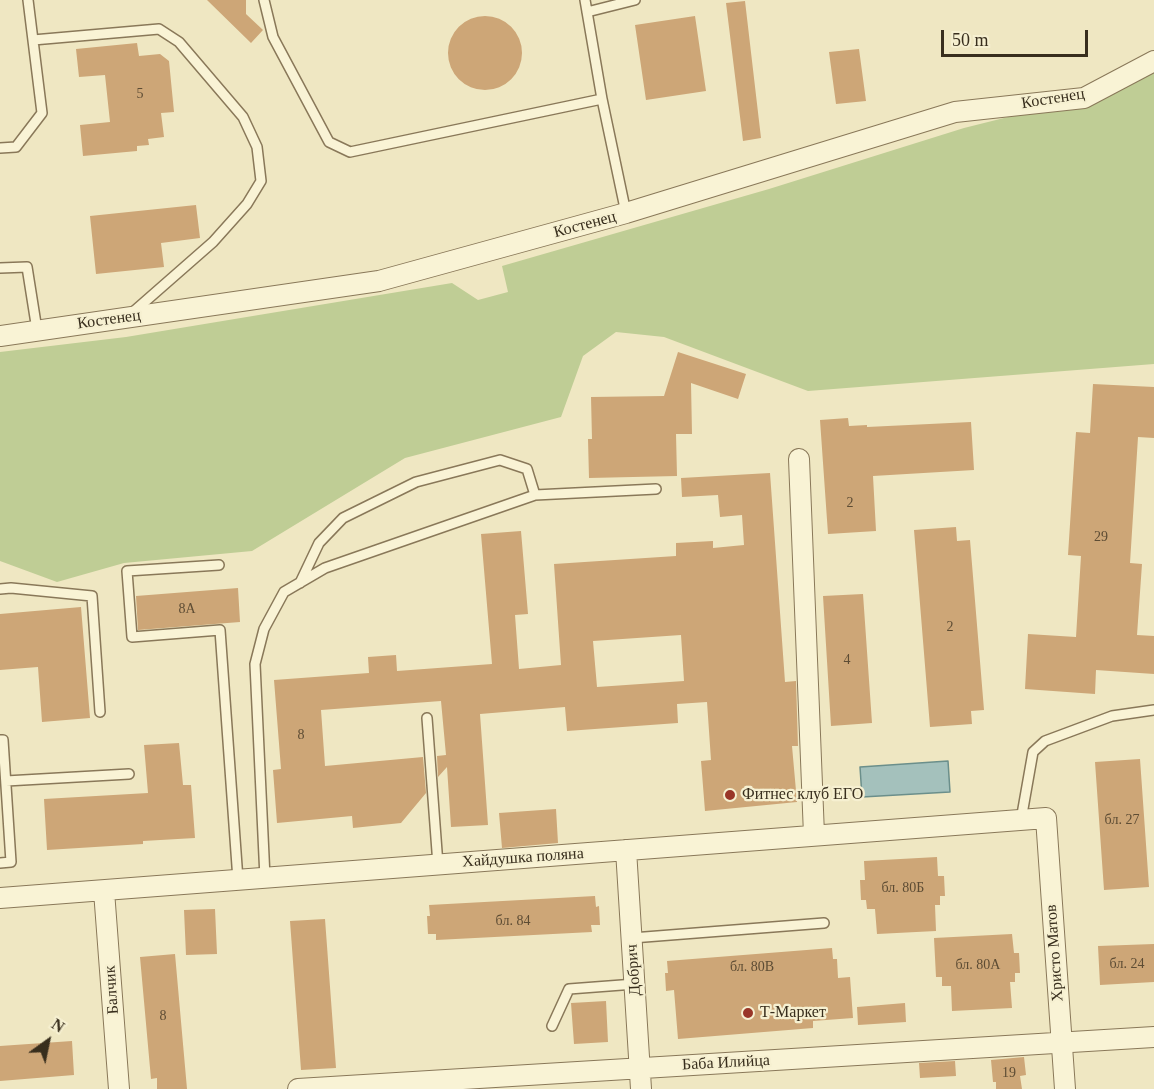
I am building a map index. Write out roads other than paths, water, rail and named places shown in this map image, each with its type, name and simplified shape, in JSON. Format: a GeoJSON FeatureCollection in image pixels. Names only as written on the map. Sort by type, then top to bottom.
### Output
{"type":"FeatureCollection","features":[{"type":"Feature","properties":{"kind":"street","name":"Костенец"},"geometry":{"type":"LineString","coordinates":[[0,336],[379,281],[626,213],[955,112],[1084,98],[1154,61]]}},
{"type":"Feature","properties":{"kind":"street"},"geometry":{"type":"LineString","coordinates":[[799,459],[814,836]]}},
{"type":"Feature","properties":{"kind":"street","name":"Хайдушка поляна"},"geometry":{"type":"LineString","coordinates":[[0,898],[1046,818]]}},
{"type":"Feature","properties":{"kind":"street","name":"Христо Матов"},"geometry":{"type":"LineString","coordinates":[[1046,818],[1065,1089]]}},
{"type":"Feature","properties":{"kind":"street","name":"Добрич"},"geometry":{"type":"LineString","coordinates":[[626,850],[642,1089]]}},
{"type":"Feature","properties":{"kind":"street","name":"Балчик"},"geometry":{"type":"LineString","coordinates":[[104,891],[119,1089]]}},
{"type":"Feature","properties":{"kind":"street","name":"Баба Илийца"},"geometry":{"type":"LineString","coordinates":[[298,1089],[1154,1037]]}},
{"type":"Feature","properties":{"kind":"lane"},"geometry":{"type":"LineString","coordinates":[[0,148],[16,147],[42,113],[28,0]]}},
{"type":"Feature","properties":{"kind":"lane"},"geometry":{"type":"LineString","coordinates":[[264,0],[273,37],[329,142],[350,152],[602,99]]}},
{"type":"Feature","properties":{"kind":"lane"},"geometry":{"type":"LineString","coordinates":[[585,0],[602,99],[626,213]]}},
{"type":"Feature","properties":{"kind":"lane"},"geometry":{"type":"LineString","coordinates":[[587,12],[635,0]]}},
{"type":"Feature","properties":{"kind":"lane"},"geometry":{"type":"LineString","coordinates":[[33,40],[159,28],[179,42],[243,117],[257,147],[261,182],[247,204],[213,242],[128,317]]}},
{"type":"Feature","properties":{"kind":"lane"},"geometry":{"type":"LineString","coordinates":[[0,268],[27,267],[37,330]]}},
{"type":"Feature","properties":{"kind":"lane"},"geometry":{"type":"LineString","coordinates":[[300,583],[319,543],[343,518],[416,482],[500,460],[527,469],[535,495]]}},
{"type":"Feature","properties":{"kind":"lane"},"geometry":{"type":"LineString","coordinates":[[265,878],[255,664],[264,628],[284,592],[325,568],[535,495],[656,489]]}},
{"type":"Feature","properties":{"kind":"lane"},"geometry":{"type":"LineString","coordinates":[[219,565],[127,571],[132,637],[220,630],[238,880]]}},
{"type":"Feature","properties":{"kind":"lane"},"geometry":{"type":"LineString","coordinates":[[0,589],[11,588],[92,596],[100,712]]}},
{"type":"Feature","properties":{"kind":"lane"},"geometry":{"type":"LineString","coordinates":[[1021,820],[1033,752],[1045,741],[1112,716],[1154,710]]}},
{"type":"Feature","properties":{"kind":"lane"},"geometry":{"type":"LineString","coordinates":[[427,718],[438,864]]}},
{"type":"Feature","properties":{"kind":"lane"},"geometry":{"type":"LineString","coordinates":[[0,740],[3,740],[11,862],[0,863]]}},
{"type":"Feature","properties":{"kind":"lane"},"geometry":{"type":"LineString","coordinates":[[6,782],[129,774]]}},
{"type":"Feature","properties":{"kind":"lane"},"geometry":{"type":"LineString","coordinates":[[632,938],[824,923]]}},
{"type":"Feature","properties":{"kind":"lane"},"geometry":{"type":"LineString","coordinates":[[552,1026],[569,989],[635,984]]}},
{"type":"Feature","properties":{"kind":"water"},"geometry":{"type":"Polygon","coordinates":[[[948,761],[950,792],[862,797],[860,767],[948,761]]]}},
{"type":"Feature","properties":{"kind":"place","name":"Фитнес клуб ЕГО"},"geometry":{"type":"Point","coordinates":[730,795]}},
{"type":"Feature","properties":{"kind":"place","name":"Т-Маркет"},"geometry":{"type":"Point","coordinates":[748,1013]}}]}
